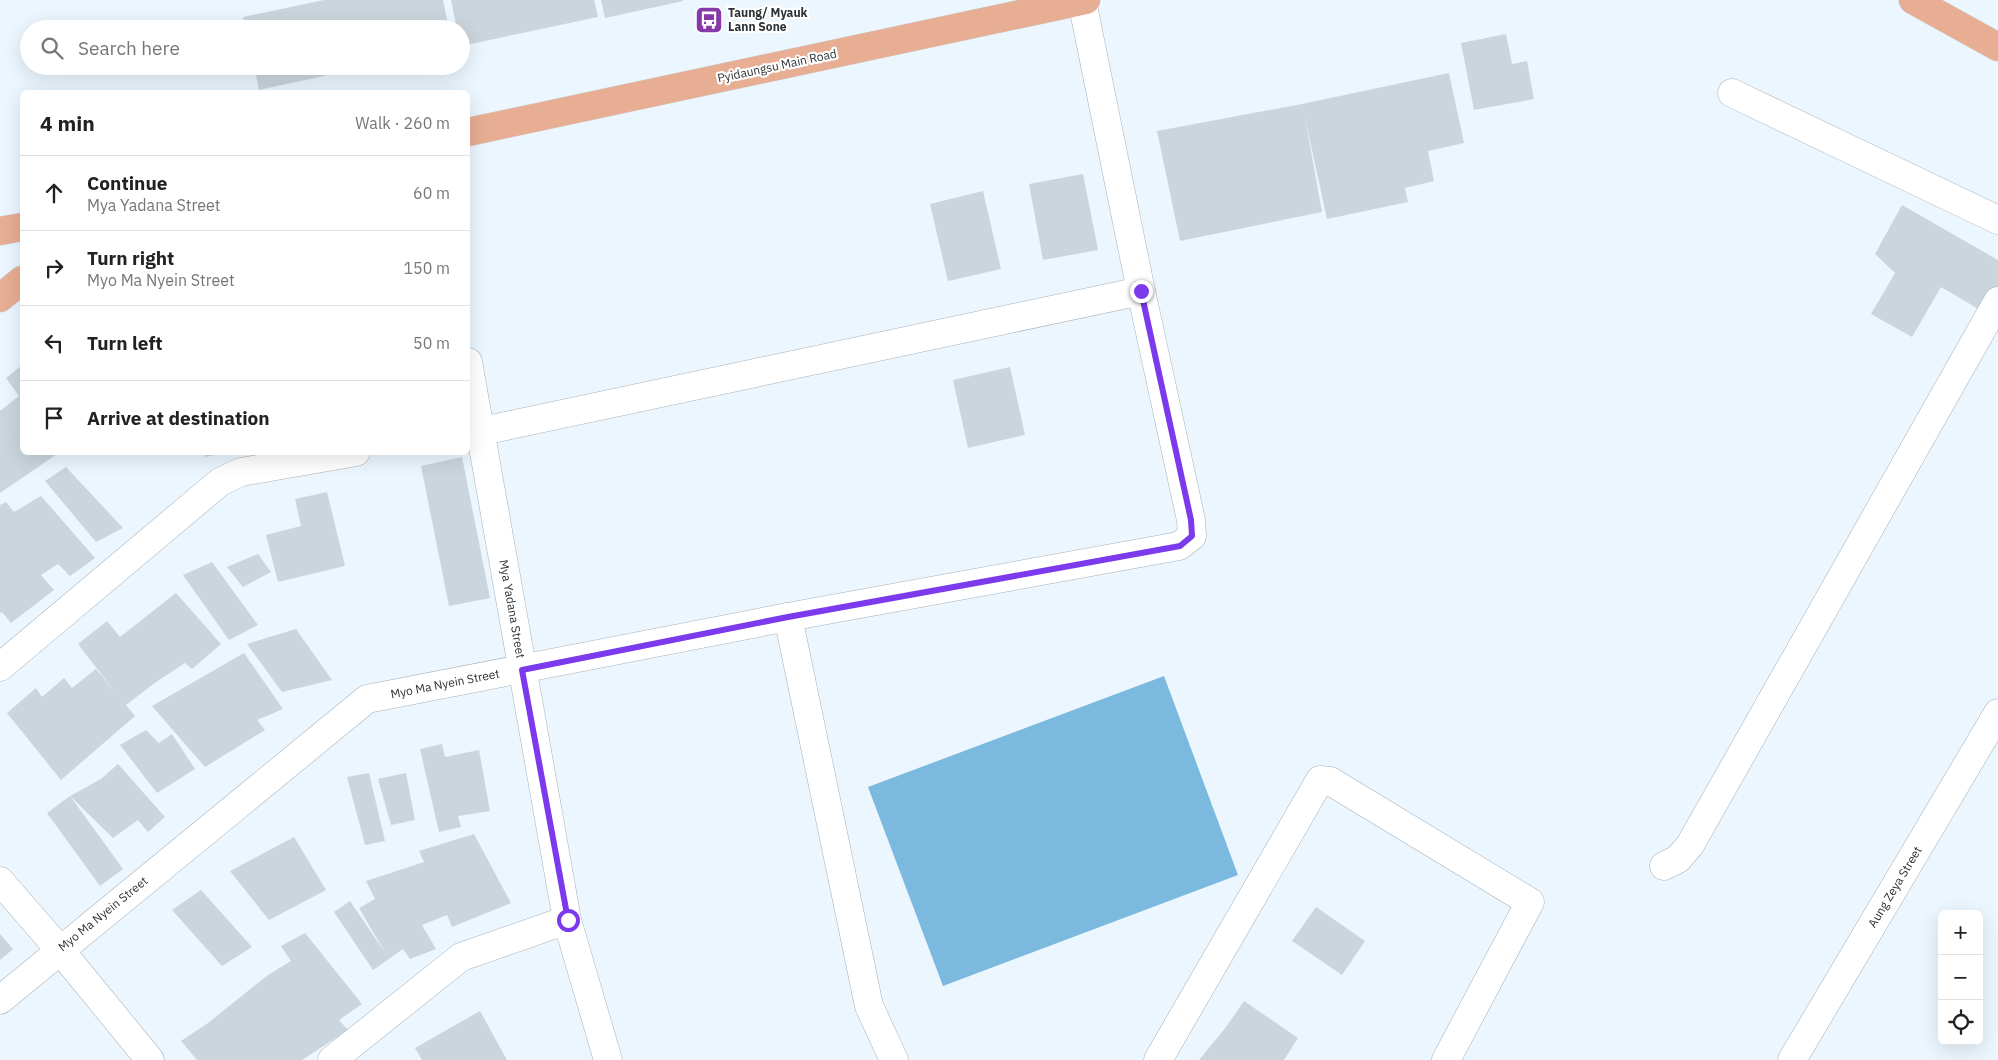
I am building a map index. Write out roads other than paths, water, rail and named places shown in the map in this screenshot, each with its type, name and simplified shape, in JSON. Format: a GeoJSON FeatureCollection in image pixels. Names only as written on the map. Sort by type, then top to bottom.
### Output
{"type":"FeatureCollection","features":[{"type":"Feature","properties":{"kind":"main road","name":"Pyidaungsu Main Road"},"geometry":{"type":"LineString","coordinates":[[470,132],[1084,0]]}},
{"type":"Feature","properties":{"kind":"main road"},"geometry":{"type":"LineString","coordinates":[[1913,0],[1998,47]]}},
{"type":"Feature","properties":{"kind":"main road"},"geometry":{"type":"LineString","coordinates":[[0,231],[20,227]]}},
{"type":"Feature","properties":{"kind":"main road"},"geometry":{"type":"LineString","coordinates":[[0,298],[20,282]]}},
{"type":"Feature","properties":{"kind":"street"},"geometry":{"type":"LineString","coordinates":[[474,433],[1141,291],[1084,0]]}},
{"type":"Feature","properties":{"kind":"street"},"geometry":{"type":"LineString","coordinates":[[1732,92],[1998,220]]}},
{"type":"Feature","properties":{"kind":"street","name":"Myo Ma Nyein Street"},"geometry":{"type":"LineString","coordinates":[[0,1000],[367,699],[788,617],[1180,546],[1192,536],[1189,511],[1141,291]]}},
{"type":"Feature","properties":{"kind":"street"},"geometry":{"type":"LineString","coordinates":[[1664,866],[1678,859],[1690,845],[1998,301]]}},
{"type":"Feature","properties":{"kind":"street","name":"Mya Yadana Street"},"geometry":{"type":"LineString","coordinates":[[470,386],[474,433],[522,670],[568,920],[608,1060]]}},
{"type":"Feature","properties":{"kind":"street"},"geometry":{"type":"LineString","coordinates":[[0,667],[220,482],[241,472],[339,455]]}},
{"type":"Feature","properties":{"kind":"street"},"geometry":{"type":"LineString","coordinates":[[788,617],[869,1006],[894,1060]]}},
{"type":"Feature","properties":{"kind":"street","name":"Aung Zeya Street"},"geometry":{"type":"LineString","coordinates":[[1792,1060],[1998,713]]}},
{"type":"Feature","properties":{"kind":"street"},"geometry":{"type":"LineString","coordinates":[[1158,1060],[1320,780],[1330,781],[1530,902],[1446,1060]]}},
{"type":"Feature","properties":{"kind":"street"},"geometry":{"type":"LineString","coordinates":[[0,881],[60,950],[150,1060]]}},
{"type":"Feature","properties":{"kind":"street"},"geometry":{"type":"LineString","coordinates":[[332,1060],[462,957],[568,920]]}},
{"type":"Feature","properties":{"kind":"water"},"geometry":{"type":"Polygon","coordinates":[[[1164,676],[1238,875],[943,986],[868,787],[1164,676]]]}},
{"type":"Feature","properties":{"kind":"place","name":"Taung/ Myauk Lann Sone"},"geometry":{"type":"Point","coordinates":[709,20]}}]}
